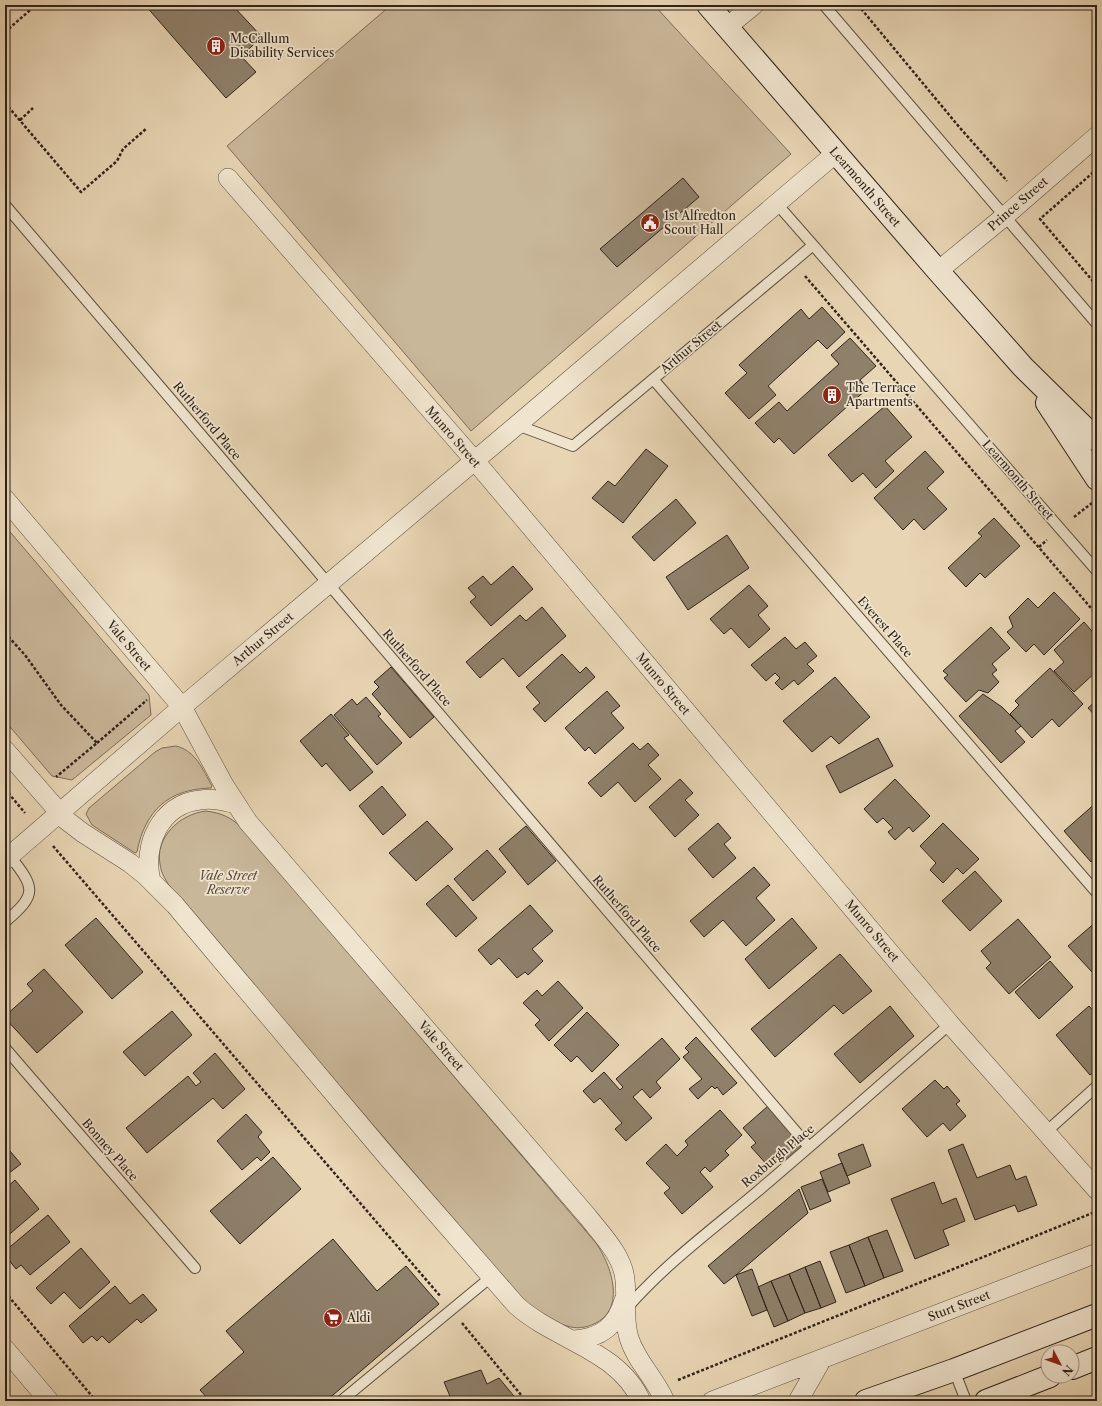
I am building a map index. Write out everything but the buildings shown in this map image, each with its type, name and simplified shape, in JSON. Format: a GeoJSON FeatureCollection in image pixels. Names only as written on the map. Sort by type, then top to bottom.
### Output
{"type":"FeatureCollection","features":[{"type":"Feature","properties":{"kind":"street","name":"Learmonth Street"},"geometry":{"type":"LineString","coordinates":[[708,5],[1023,367],[1097,440]]}},
{"type":"Feature","properties":{"kind":"street"},"geometry":{"type":"LineString","coordinates":[[727,27],[754,5]]}},
{"type":"Feature","properties":{"kind":"street","name":"Prince Street"},"geometry":{"type":"LineString","coordinates":[[938,271],[1005,216],[1097,136]]}},
{"type":"Feature","properties":{"kind":"street","name":"Arthur Street"},"geometry":{"type":"LineString","coordinates":[[8,858],[182,707],[475,461],[836,153]]}},
{"type":"Feature","properties":{"kind":"street","name":"Munro Street"},"geometry":{"type":"LineString","coordinates":[[228,178],[475,461],[950,1024],[1097,1190]]}},
{"type":"Feature","properties":{"kind":"street","name":"Learmonth Street"},"geometry":{"type":"LineString","coordinates":[[1023,367],[1097,479]]}},
{"type":"Feature","properties":{"kind":"street","name":"Vale Street"},"geometry":{"type":"LineString","coordinates":[[5,499],[182,707],[214,768],[236,804],[254,828],[588,1217],[617,1256],[625,1279],[626,1327],[631,1344],[638,1359],[658,1387],[665,1401]]}},
{"type":"Feature","properties":{"kind":"street"},"geometry":{"type":"LineString","coordinates":[[5,750],[59,813],[74,827],[125,860],[151,881],[189,921],[516,1305],[531,1318],[544,1326],[574,1340],[616,1368],[630,1383],[641,1401]]}},
{"type":"Feature","properties":{"kind":"street"},"geometry":{"type":"LineString","coordinates":[[151,881],[149,870],[150,846],[156,829],[171,812],[186,803],[199,800],[219,800],[236,804]]}},
{"type":"Feature","properties":{"kind":"street","name":"Sturt Street"},"geometry":{"type":"LineString","coordinates":[[712,1401],[1097,1253]]}},
{"type":"Feature","properties":{"kind":"street","name":"Vale Street"},"geometry":{"type":"LineString","coordinates":[[574,1340],[595,1337],[606,1330],[615,1320],[625,1303]]}},
{"type":"Feature","properties":{"kind":"street"},"geometry":{"type":"LineString","coordinates":[[866,1401],[954,1370],[1097,1315]]}},
{"type":"Feature","properties":{"kind":"street"},"geometry":{"type":"LineString","coordinates":[[5,1349],[49,1401]]}},
{"type":"Feature","properties":{"kind":"street"},"geometry":{"type":"LineString","coordinates":[[1080,1365],[1097,1358]]}},
{"type":"Feature","properties":{"kind":"street"},"geometry":{"type":"LineString","coordinates":[[798,1401],[822,1359]]}},
{"type":"Feature","properties":{"kind":"street"},"geometry":{"type":"LineString","coordinates":[[986,1401],[1040,1380]]}},
{"type":"Feature","properties":{"kind":"lane"},"geometry":{"type":"LineString","coordinates":[[824,5],[1097,324]]}},
{"type":"Feature","properties":{"kind":"lane"},"geometry":{"type":"LineString","coordinates":[[777,204],[812,245]]}},
{"type":"Feature","properties":{"kind":"lane","name":"Rutherford Place"},"geometry":{"type":"LineString","coordinates":[[5,205],[809,1147]]}},
{"type":"Feature","properties":{"kind":"lane","name":"Arthur Street"},"geometry":{"type":"LineString","coordinates":[[517,425],[573,446],[812,245]]}},
{"type":"Feature","properties":{"kind":"lane","name":"Learmonth Street"},"geometry":{"type":"LineString","coordinates":[[812,245],[1097,571]]}},
{"type":"Feature","properties":{"kind":"lane","name":"Everest Place"},"geometry":{"type":"LineString","coordinates":[[653,379],[1097,893]]}},
{"type":"Feature","properties":{"kind":"lane","name":"Arthur Street"},"geometry":{"type":"LineString","coordinates":[[5,922],[24,902],[30,892],[29,884],[24,873],[8,858]]}},
{"type":"Feature","properties":{"kind":"lane","name":"Roxburgh Place"},"geometry":{"type":"LineString","coordinates":[[625,1303],[809,1147],[950,1024]]}},
{"type":"Feature","properties":{"kind":"lane","name":"Bonney Place"},"geometry":{"type":"LineString","coordinates":[[5,1048],[195,1268]]}},
{"type":"Feature","properties":{"kind":"lane"},"geometry":{"type":"LineString","coordinates":[[1046,1132],[1097,1086]]}},
{"type":"Feature","properties":{"kind":"lane"},"geometry":{"type":"LineString","coordinates":[[342,1401],[491,1277]]}},
{"type":"Feature","properties":{"kind":"lane"},"geometry":{"type":"LineString","coordinates":[[954,1370],[966,1401]]}},
{"type":"Feature","properties":{"kind":"path"},"geometry":{"type":"LineString","coordinates":[[5,32],[36,5]]}},
{"type":"Feature","properties":{"kind":"path"},"geometry":{"type":"LineString","coordinates":[[858,5],[960,128],[1007,181]]}},
{"type":"Feature","properties":{"kind":"path"},"geometry":{"type":"LineString","coordinates":[[5,103],[81,192],[117,161],[123,149],[147,128]]}},
{"type":"Feature","properties":{"kind":"path"},"geometry":{"type":"LineString","coordinates":[[20,120],[33,108]]}},
{"type":"Feature","properties":{"kind":"path"},"geometry":{"type":"LineString","coordinates":[[1097,169],[1040,219],[1097,286]]}},
{"type":"Feature","properties":{"kind":"path"},"geometry":{"type":"LineString","coordinates":[[792,263],[819,292],[1097,615]]}},
{"type":"Feature","properties":{"kind":"path"},"geometry":{"type":"LineString","coordinates":[[1060,528],[1094,501]]}},
{"type":"Feature","properties":{"kind":"path"},"geometry":{"type":"LineString","coordinates":[[5,633],[25,655],[61,705],[97,743]]}},
{"type":"Feature","properties":{"kind":"path"},"geometry":{"type":"LineString","coordinates":[[21,807],[163,686]]}},
{"type":"Feature","properties":{"kind":"path"},"geometry":{"type":"LineString","coordinates":[[5,789],[451,1310],[526,1401]]}},
{"type":"Feature","properties":{"kind":"path"},"geometry":{"type":"LineString","coordinates":[[674,1381],[1097,1211]]}},
{"type":"Feature","properties":{"kind":"path"},"geometry":{"type":"LineString","coordinates":[[5,1292],[96,1401]]}},
{"type":"Feature","properties":{"kind":"green space"},"geometry":{"type":"Polygon","coordinates":[[[391,5],[654,5],[791,154],[471,431],[227,146],[391,5]]]}},
{"type":"Feature","properties":{"kind":"green space"},"geometry":{"type":"Polygon","coordinates":[[[5,526],[149,695],[151,715],[72,780],[52,776],[5,721],[5,526]]]}},
{"type":"Feature","properties":{"kind":"green space"},"geometry":{"type":"Polygon","coordinates":[[[176,746],[183,748],[194,757],[212,786],[211,788],[196,789],[183,793],[171,798],[161,805],[146,824],[137,852],[135,853],[92,825],[86,814],[89,808],[155,752],[162,748],[176,746]]]}},
{"type":"Feature","properties":{"kind":"green space","name":"Vale Street Reserve"},"geometry":{"type":"Polygon","coordinates":[[[206,811],[226,816],[242,828],[596,1243],[607,1263],[613,1286],[613,1298],[610,1308],[604,1317],[594,1324],[580,1328],[570,1327],[546,1317],[517,1293],[172,890],[164,878],[161,868],[159,854],[161,845],[171,828],[187,817],[206,811]]]}},
{"type":"Feature","properties":{"kind":"place","name":"McCallum Disability Services"},"geometry":{"type":"Point","coordinates":[216,46]}},
{"type":"Feature","properties":{"kind":"place","name":"1st Alfredton Scout Hall"},"geometry":{"type":"Point","coordinates":[650,223]}},
{"type":"Feature","properties":{"kind":"place","name":"The Terrace Apartments"},"geometry":{"type":"Point","coordinates":[832,395]}},
{"type":"Feature","properties":{"kind":"place","name":"Aldi"},"geometry":{"type":"Point","coordinates":[333,1318]}}]}
